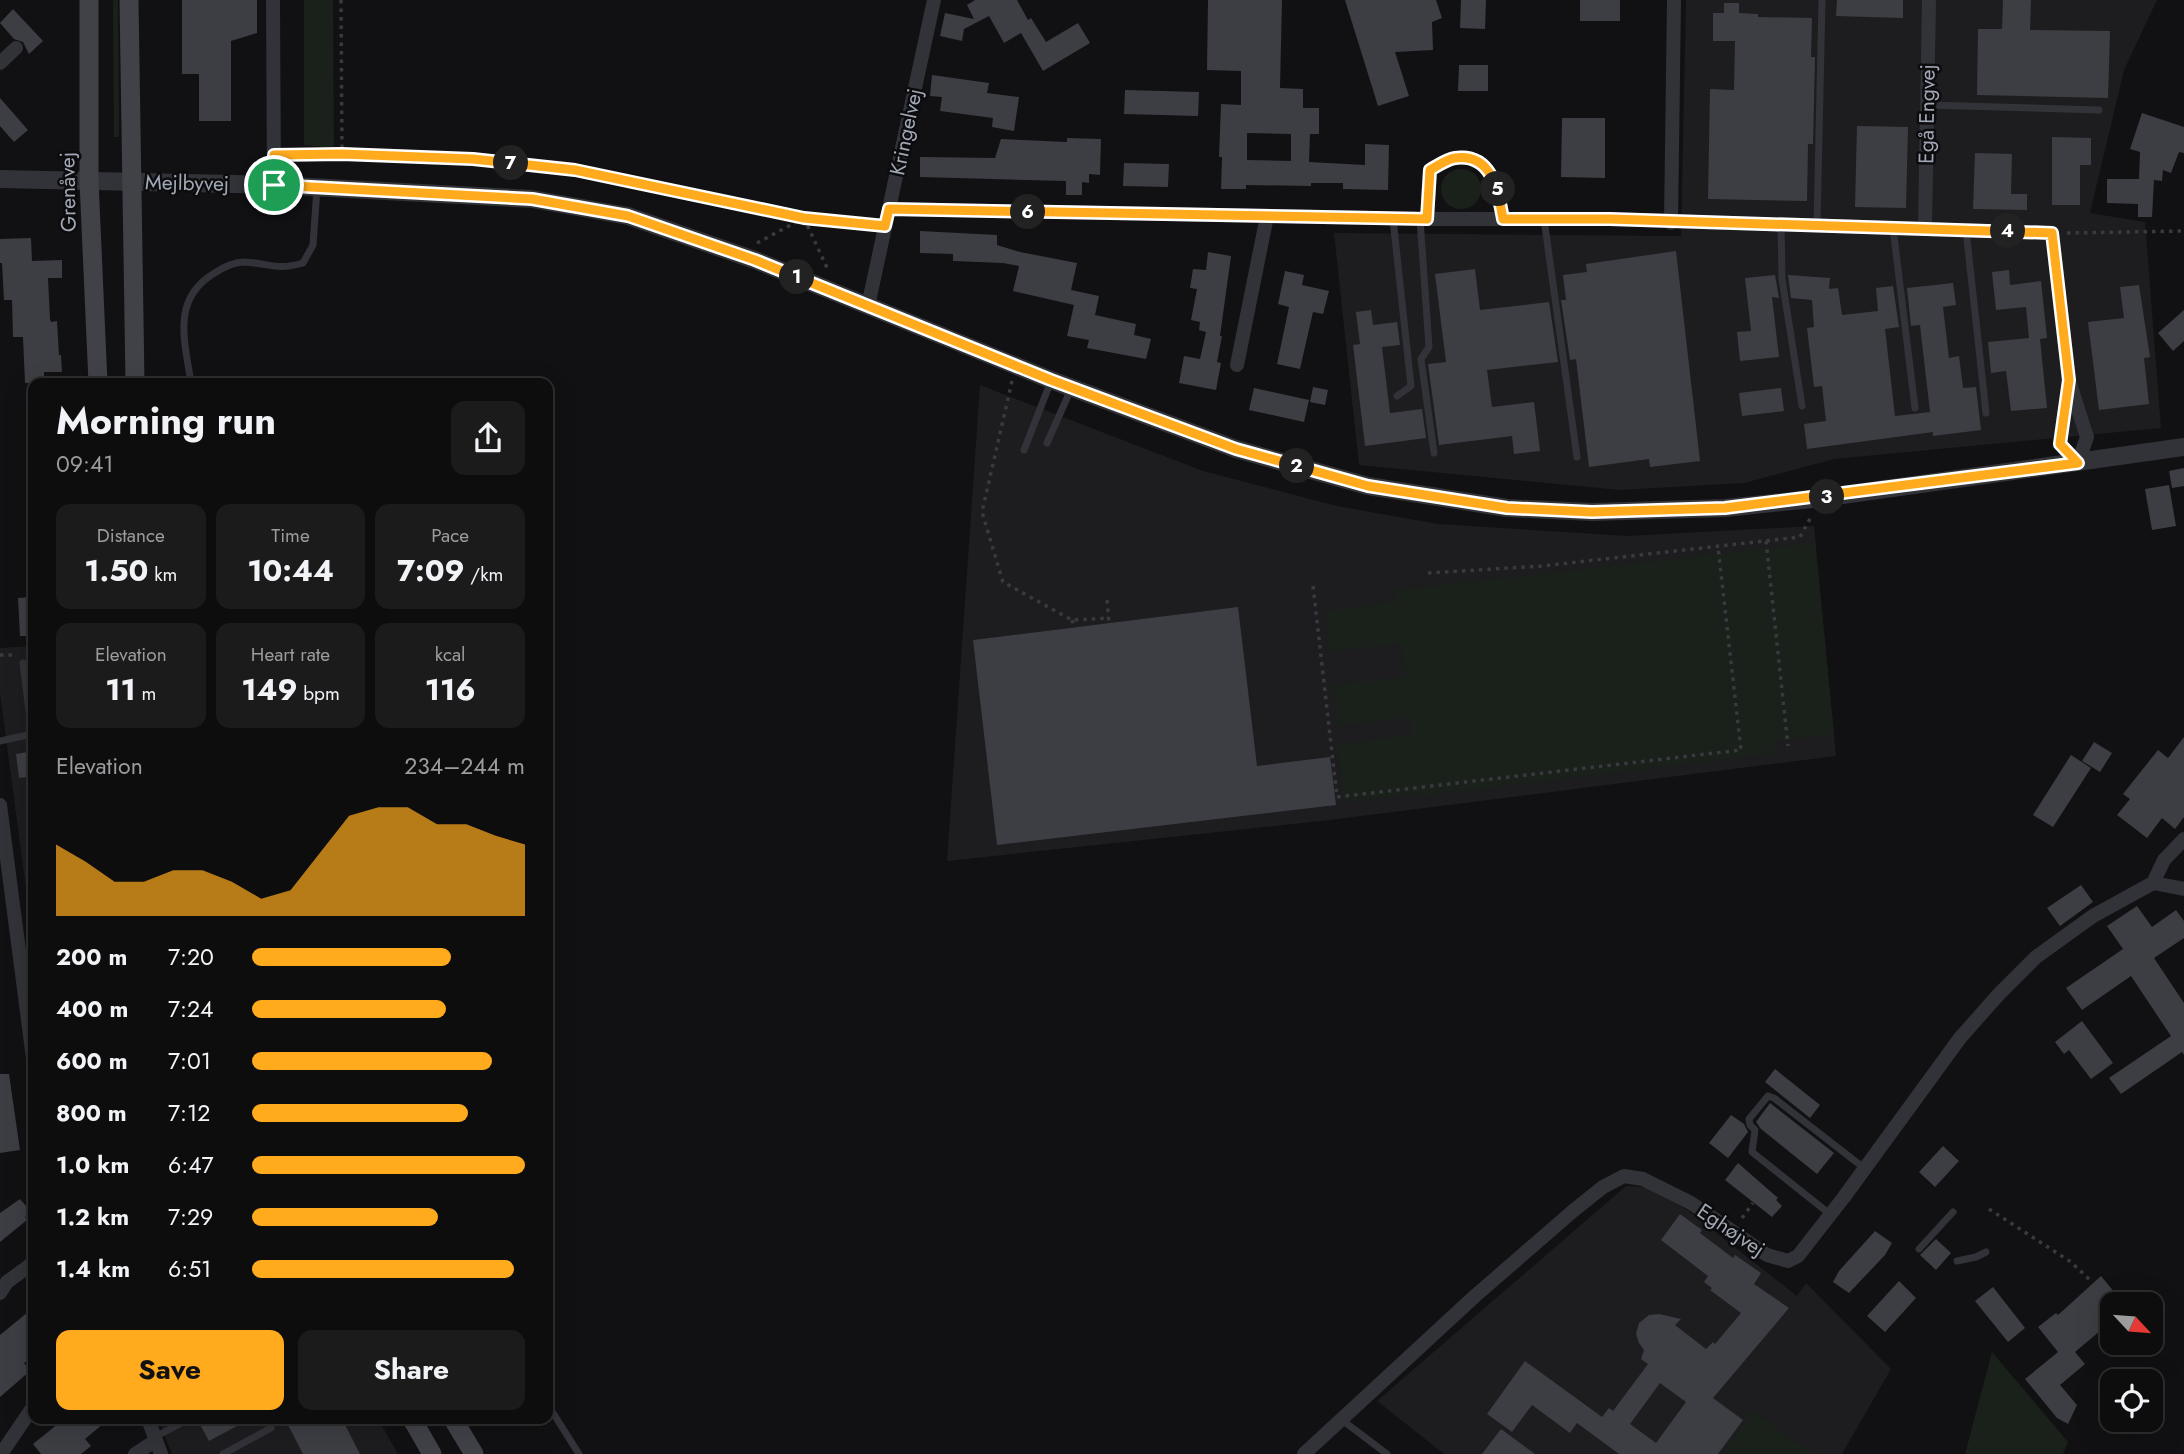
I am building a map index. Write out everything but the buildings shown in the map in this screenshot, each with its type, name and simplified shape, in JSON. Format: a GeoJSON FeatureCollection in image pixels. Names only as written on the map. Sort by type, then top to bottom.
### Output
{"type":"FeatureCollection","features":[{"type":"Feature","properties":{"kind":"main road","name":"Grenåvej"},"geometry":{"type":"LineString","coordinates":[[89,0],[89,181],[97,378]]}},
{"type":"Feature","properties":{"kind":"main road"},"geometry":{"type":"LineString","coordinates":[[129,0],[135,378]]}},
{"type":"Feature","properties":{"kind":"main road"},"geometry":{"type":"LineString","coordinates":[[415,1424],[432,1454]]}},
{"type":"Feature","properties":{"kind":"main road"},"geometry":{"type":"LineString","coordinates":[[456,1424],[474,1454]]}},
{"type":"Feature","properties":{"kind":"street"},"geometry":{"type":"LineString","coordinates":[[273,0],[274,185]]}},
{"type":"Feature","properties":{"kind":"street","name":"Kringelvej"},"geometry":{"type":"LineString","coordinates":[[868,306],[934,0]]}},
{"type":"Feature","properties":{"kind":"street"},"geometry":{"type":"LineString","coordinates":[[1671,222],[1674,0]]}},
{"type":"Feature","properties":{"kind":"street","name":"Egå Engvej"},"geometry":{"type":"LineString","coordinates":[[1925,228],[1929,0]]}},
{"type":"Feature","properties":{"kind":"street"},"geometry":{"type":"LineString","coordinates":[[0,62],[16,48]]}},
{"type":"Feature","properties":{"kind":"street"},"geometry":{"type":"LineString","coordinates":[[1424,219],[1430,170],[1454,158],[1472,160],[1486,167],[1496,183],[1503,219]]}},
{"type":"Feature","properties":{"kind":"street","name":"Mejlbyvej"},"geometry":{"type":"LineString","coordinates":[[0,179],[274,185],[532,199],[628,216],[838,293],[1051,380],[1236,449],[1368,486],[1507,508],[1592,512],[1725,508],[1821,498],[2184,447]]}},
{"type":"Feature","properties":{"kind":"street"},"geometry":{"type":"LineString","coordinates":[[889,209],[1393,219],[1610,219],[2052,233],[2069,380],[2087,437],[2078,463],[2060,444],[2069,380]]}},
{"type":"Feature","properties":{"kind":"street"},"geometry":{"type":"LineString","coordinates":[[1237,365],[1268,216]]}},
{"type":"Feature","properties":{"kind":"street"},"geometry":{"type":"LineString","coordinates":[[0,805],[28,1020]]}},
{"type":"Feature","properties":{"kind":"street"},"geometry":{"type":"LineString","coordinates":[[2184,839],[2164,860],[2153,883],[2184,889]]}},
{"type":"Feature","properties":{"kind":"street","name":"Eghøjvej"},"geometry":{"type":"LineString","coordinates":[[1304,1454],[1475,1296],[1573,1211],[1603,1187],[1623,1176],[1643,1179],[1691,1203],[1767,1255],[1788,1261],[1806,1248],[1960,1038],[2026,966],[2092,916],[2153,883]]}},
{"type":"Feature","properties":{"kind":"street"},"geometry":{"type":"LineString","coordinates":[[0,1293],[7,1282],[28,1267]]}},
{"type":"Feature","properties":{"kind":"street"},"geometry":{"type":"LineString","coordinates":[[1,1454],[28,1414]]}},
{"type":"Feature","properties":{"kind":"street"},"geometry":{"type":"LineString","coordinates":[[135,1454],[157,1444],[150,1424]]}},
{"type":"Feature","properties":{"kind":"lane"},"geometry":{"type":"LineString","coordinates":[[1817,225],[1822,0]]}},
{"type":"Feature","properties":{"kind":"lane"},"geometry":{"type":"LineString","coordinates":[[1927,105],[2099,110]]}},
{"type":"Feature","properties":{"kind":"lane"},"geometry":{"type":"LineString","coordinates":[[190,378],[184,330],[185,312],[196,287],[233,264],[243,262],[286,268],[303,262],[313,245],[317,188]]}},
{"type":"Feature","properties":{"kind":"lane"},"geometry":{"type":"LineString","coordinates":[[1393,219],[1411,386],[1397,396]]}},
{"type":"Feature","properties":{"kind":"lane"},"geometry":{"type":"LineString","coordinates":[[1424,219],[1429,348],[1421,359],[1434,453]]}},
{"type":"Feature","properties":{"kind":"lane"},"geometry":{"type":"LineString","coordinates":[[1544,219],[1577,457]]}},
{"type":"Feature","properties":{"kind":"lane"},"geometry":{"type":"LineString","coordinates":[[1780,225],[1782,279],[1802,406]]}},
{"type":"Feature","properties":{"kind":"lane"},"geometry":{"type":"LineString","coordinates":[[1893,227],[1915,408]]}},
{"type":"Feature","properties":{"kind":"lane"},"geometry":{"type":"LineString","coordinates":[[1966,229],[1986,413]]}},
{"type":"Feature","properties":{"kind":"lane"},"geometry":{"type":"LineString","coordinates":[[1024,450],[1051,380]]}},
{"type":"Feature","properties":{"kind":"lane"},"geometry":{"type":"LineString","coordinates":[[1047,443],[1072,388]]}},
{"type":"Feature","properties":{"kind":"lane"},"geometry":{"type":"LineString","coordinates":[[23,663],[28,702]]}},
{"type":"Feature","properties":{"kind":"lane"},"geometry":{"type":"LineString","coordinates":[[0,741],[28,735]]}},
{"type":"Feature","properties":{"kind":"lane"},"geometry":{"type":"LineString","coordinates":[[1831,1215],[1752,1152],[1755,1130],[1749,1119],[1754,1112],[1768,1096],[1774,1098],[1865,1169]]}},
{"type":"Feature","properties":{"kind":"lane"},"geometry":{"type":"LineString","coordinates":[[1919,1249],[1953,1212]]}},
{"type":"Feature","properties":{"kind":"lane"},"geometry":{"type":"LineString","coordinates":[[1958,1261],[1976,1257],[1986,1251]]}},
{"type":"Feature","properties":{"kind":"lane"},"geometry":{"type":"LineString","coordinates":[[553,1413],[579,1454]]}},
{"type":"Feature","properties":{"kind":"lane"},"geometry":{"type":"LineString","coordinates":[[1342,1420],[1387,1454]]}},
{"type":"Feature","properties":{"kind":"lane"},"geometry":{"type":"LineString","coordinates":[[157,1444],[182,1424]]}},
{"type":"Feature","properties":{"kind":"lane"},"geometry":{"type":"LineString","coordinates":[[223,1454],[271,1427]]}},
{"type":"Feature","properties":{"kind":"path"},"geometry":{"type":"LineString","coordinates":[[341,0],[342,154]]}},
{"type":"Feature","properties":{"kind":"path"},"geometry":{"type":"LineString","coordinates":[[274,155],[342,154],[473,159],[575,170],[804,218],[885,226]]}},
{"type":"Feature","properties":{"kind":"path"},"geometry":{"type":"LineString","coordinates":[[736,254],[804,218]]}},
{"type":"Feature","properties":{"kind":"path"},"geometry":{"type":"LineString","coordinates":[[804,218],[838,293]]}},
{"type":"Feature","properties":{"kind":"path"},"geometry":{"type":"LineString","coordinates":[[2052,233],[2184,231]]}},
{"type":"Feature","properties":{"kind":"path"},"geometry":{"type":"LineString","coordinates":[[1013,365],[1011,390],[982,512],[1003,582],[1072,620],[1109,621],[1107,600]]}},
{"type":"Feature","properties":{"kind":"path"},"geometry":{"type":"LineString","coordinates":[[1428,573],[1542,566],[1801,537],[1821,498]]}},
{"type":"Feature","properties":{"kind":"path"},"geometry":{"type":"LineString","coordinates":[[1766,541],[1788,746]]}},
{"type":"Feature","properties":{"kind":"path"},"geometry":{"type":"LineString","coordinates":[[1313,586],[1337,797],[1741,750],[1718,547]]}},
{"type":"Feature","properties":{"kind":"path"},"geometry":{"type":"LineString","coordinates":[[1072,620],[1074,627]]}},
{"type":"Feature","properties":{"kind":"path"},"geometry":{"type":"LineString","coordinates":[[1989,1209],[2071,1262],[2091,1281]]}},
{"type":"Feature","properties":{"kind":"shaded area"},"geometry":{"type":"Polygon","coordinates":[[[113,0],[118,0],[119,137],[114,137],[113,0]]]}},
{"type":"Feature","properties":{"kind":"shaded area"},"geometry":{"type":"Polygon","coordinates":[[[304,0],[333,0],[334,148],[304,145],[304,0]]]}},
{"type":"Feature","properties":{"kind":"shaded area"},"geometry":{"type":"Polygon","coordinates":[[[1686,0],[2157,0],[2124,70],[2090,213],[2145,222],[2161,428],[1834,459],[1744,483],[1620,490],[1359,465],[1334,233],[1681,236],[1686,0]]]}},
{"type":"Feature","properties":{"kind":"shaded area"},"geometry":{"type":"Polygon","coordinates":[[[1461,169],[1469,170],[1475,175],[1480,181],[1480,197],[1475,203],[1469,208],[1461,209],[1453,208],[1447,203],[1442,197],[1441,189],[1442,181],[1447,175],[1453,170],[1461,169]]]}},
{"type":"Feature","properties":{"kind":"shaded area"},"geometry":{"type":"Polygon","coordinates":[[[980,385],[1203,471],[1337,506],[1438,524],[1627,536],[1814,526],[1836,756],[1330,820],[947,861],[980,385]]]}},
{"type":"Feature","properties":{"kind":"shaded area"},"geometry":{"type":"Polygon","coordinates":[[[1815,543],[1834,734],[1774,740],[1774,753],[1421,796],[1420,793],[1344,802],[1337,745],[1412,734],[1410,718],[1338,725],[1334,686],[1406,676],[1402,643],[1330,652],[1325,611],[1397,602],[1396,590],[1815,543]]]}},
{"type":"Feature","properties":{"kind":"shaded area"},"geometry":{"type":"Polygon","coordinates":[[[28,646],[28,903],[0,693],[0,648],[28,646]]]}},
{"type":"Feature","properties":{"kind":"shaded area"},"geometry":{"type":"Polygon","coordinates":[[[1626,1186],[1646,1187],[1686,1209],[1797,1296],[1806,1283],[1891,1369],[1842,1454],[1444,1454],[1377,1401],[1626,1186]]]}},
{"type":"Feature","properties":{"kind":"shaded area"},"geometry":{"type":"Polygon","coordinates":[[[1992,1352],[2068,1442],[2063,1454],[1965,1454],[1992,1352]]]}},
{"type":"Feature","properties":{"kind":"shaded area"},"geometry":{"type":"Polygon","coordinates":[[[1753,1411],[1812,1454],[1722,1454],[1753,1411]]]}},
{"type":"Feature","properties":{"kind":"shaded area"},"geometry":{"type":"Polygon","coordinates":[[[160,1424],[381,1424],[398,1454],[172,1454],[160,1424]]]}},
{"type":"Feature","properties":{"kind":"route"},"geometry":{"type":"LineString","coordinates":[[342,154],[473,159],[575,170],[804,218],[885,226],[889,209],[1427,219],[1430,170],[1454,158],[1472,160],[1486,167],[1496,183],[1503,219],[1610,219],[2052,233],[2069,380],[2060,444],[2078,463],[1821,498],[1725,508],[1592,512],[1507,508],[1368,486],[1236,449],[1051,380],[755,260],[628,216],[532,199],[274,185],[274,155],[342,154]]}}]}
